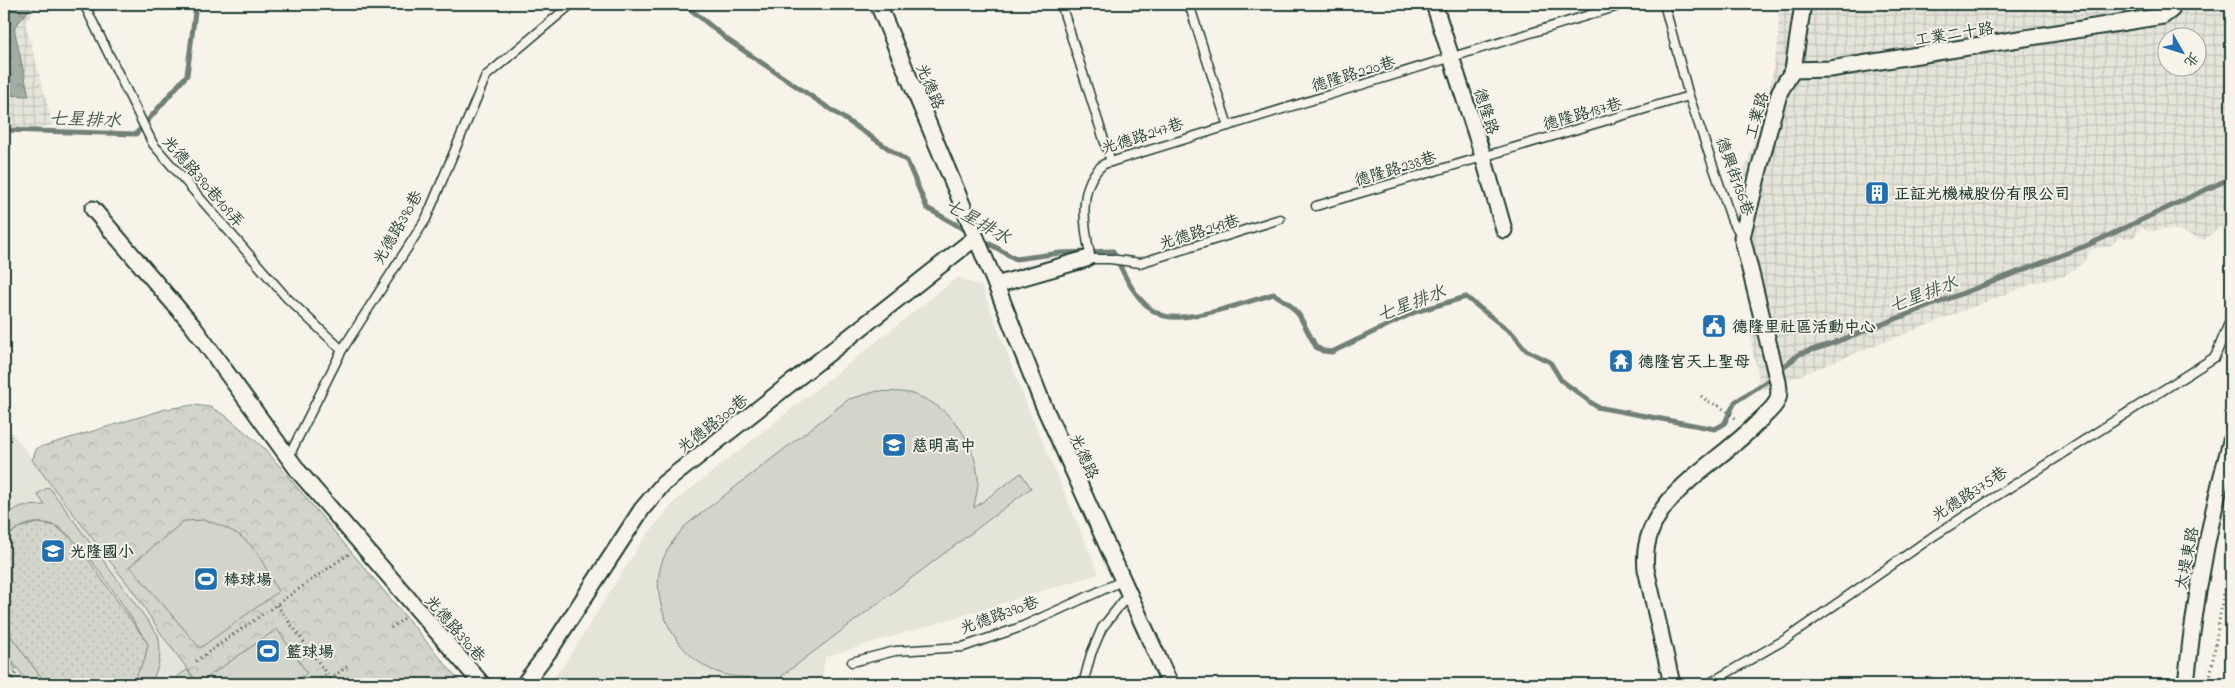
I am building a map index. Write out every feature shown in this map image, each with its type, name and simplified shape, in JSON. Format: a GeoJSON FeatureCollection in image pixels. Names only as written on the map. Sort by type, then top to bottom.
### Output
{"type":"FeatureCollection","features":[{"type":"Feature","properties":{"kind":"street","name":"光德路"},"geometry":{"type":"LineString","coordinates":[[878,4],[996,285],[1042,402],[1170,684]]}},
{"type":"Feature","properties":{"kind":"street","name":"德隆路"},"geometry":{"type":"LineString","coordinates":[[1434,4],[1483,156],[1504,230]]}},
{"type":"Feature","properties":{"kind":"street","name":"工業路"},"geometry":{"type":"LineString","coordinates":[[1742,237],[1780,91],[1793,70],[1804,4]]}},
{"type":"Feature","properties":{"kind":"street","name":"工業二十路"},"geometry":{"type":"LineString","coordinates":[[1793,70],[1830,69],[2100,28],[2163,16],[2171,10],[2173,4]]}},
{"type":"Feature","properties":{"kind":"street","name":"光德路390巷"},"geometry":{"type":"LineString","coordinates":[[93,209],[192,325],[328,506],[482,684]]}},
{"type":"Feature","properties":{"kind":"street","name":"德興街136巷"},"geometry":{"type":"LineString","coordinates":[[1672,684],[1646,569],[1645,557],[1649,532],[1656,518],[1684,486],[1749,432],[1777,402],[1779,393],[1778,382],[1742,237]]}},
{"type":"Feature","properties":{"kind":"street","name":"光德路300巷"},"geometry":{"type":"LineString","coordinates":[[524,684],[552,647],[642,509],[662,484],[975,238]]}},
{"type":"Feature","properties":{"kind":"street"},"geometry":{"type":"LineString","coordinates":[[996,285],[1088,257]]}},
{"type":"Feature","properties":{"kind":"street","name":"太堤東路"},"geometry":{"type":"LineString","coordinates":[[2186,684],[2192,618],[2216,496],[2231,441]]}},
{"type":"Feature","properties":{"kind":"lane","name":"光德路390巷109弄"},"geometry":{"type":"LineString","coordinates":[[84,4],[153,144],[286,297],[342,350]]}},
{"type":"Feature","properties":{"kind":"lane"},"geometry":{"type":"LineString","coordinates":[[1060,4],[1111,162]]}},
{"type":"Feature","properties":{"kind":"lane","name":"德隆路220巷"},"geometry":{"type":"LineString","coordinates":[[1264,115],[1625,4]]}},
{"type":"Feature","properties":{"kind":"lane","name":"德興街136巷"},"geometry":{"type":"LineString","coordinates":[[1664,4],[1690,96],[1732,221],[1742,237]]}},
{"type":"Feature","properties":{"kind":"lane"},"geometry":{"type":"LineString","coordinates":[[1190,6],[1228,126]]}},
{"type":"Feature","properties":{"kind":"lane","name":"光德路390巷"},"geometry":{"type":"LineString","coordinates":[[290,456],[342,350],[426,219],[486,76],[568,7]]}},
{"type":"Feature","properties":{"kind":"lane","name":"德隆路187巷"},"geometry":{"type":"LineString","coordinates":[[1483,156],[1690,96]]}},
{"type":"Feature","properties":{"kind":"lane","name":"光德路247巷"},"geometry":{"type":"LineString","coordinates":[[1088,257],[1084,197],[1098,168],[1111,162],[1264,115]]}},
{"type":"Feature","properties":{"kind":"lane","name":"德隆路238巷"},"geometry":{"type":"LineString","coordinates":[[1316,206],[1483,156]]}},
{"type":"Feature","properties":{"kind":"lane","name":"光德路249巷"},"geometry":{"type":"LineString","coordinates":[[1088,257],[1140,263],[1280,219]]}},
{"type":"Feature","properties":{"kind":"lane","name":"光德路375巷"},"geometry":{"type":"LineString","coordinates":[[1708,684],[1786,640],[1935,535],[2215,357],[2231,318]]}},
{"type":"Feature","properties":{"kind":"lane"},"geometry":{"type":"LineString","coordinates":[[1083,684],[1091,654],[1102,628],[1125,588]]}},
{"type":"Feature","properties":{"kind":"lane","name":"光德路390巷"},"geometry":{"type":"LineString","coordinates":[[852,662],[895,651],[963,647],[1125,588]]}},
{"type":"Feature","properties":{"kind":"path"},"geometry":{"type":"LineString","coordinates":[[1701,396],[1719,406],[1743,424]]}},
{"type":"Feature","properties":{"kind":"path"},"geometry":{"type":"LineString","coordinates":[[4,455],[9,462],[4,466]]}},
{"type":"Feature","properties":{"kind":"path"},"geometry":{"type":"LineString","coordinates":[[2209,684],[2231,547]]}},
{"type":"Feature","properties":{"kind":"path"},"geometry":{"type":"LineString","coordinates":[[196,661],[354,550]]}},
{"type":"Feature","properties":{"kind":"path"},"geometry":{"type":"LineString","coordinates":[[277,605],[334,684]]}},
{"type":"Feature","properties":{"kind":"path"},"geometry":{"type":"LineString","coordinates":[[391,628],[410,614]]}},
{"type":"Feature","properties":{"kind":"path"},"geometry":{"type":"LineString","coordinates":[[4,666],[15,683]]}},
{"type":"Feature","properties":{"kind":"path"},"geometry":{"type":"LineString","coordinates":[[330,679],[348,666]]}},
{"type":"Feature","properties":{"kind":"path"},"geometry":{"type":"LineString","coordinates":[[11,677],[20,671]]}},
{"type":"Feature","properties":{"kind":"path"},"geometry":{"type":"LineString","coordinates":[[312,684],[327,674]]}},
{"type":"Feature","properties":{"kind":"shaded area"},"geometry":{"type":"Polygon","coordinates":[[[4,4],[40,4],[25,22],[53,125],[4,134],[4,4]]]}},
{"type":"Feature","properties":{"kind":"shaded area"},"geometry":{"type":"Polygon","coordinates":[[[1779,4],[2231,4],[2231,228],[2218,229],[2204,240],[2173,229],[2149,231],[2141,228],[2133,238],[2119,238],[2110,246],[2091,249],[2083,263],[2064,276],[2031,284],[1763,390],[1758,385],[1758,374],[1750,338],[1755,288],[1740,209],[1742,178],[1757,134],[1763,108],[1766,107],[1778,43],[1779,4]]]}},
{"type":"Feature","properties":{"kind":"shaded area","name":"慈明高中"},"geometry":{"type":"Polygon","coordinates":[[[958,277],[982,287],[1026,403],[1099,574],[825,657],[821,684],[548,684],[564,665],[640,544],[674,502],[958,277]]]}},
{"type":"Feature","properties":{"kind":"shaded area","name":"光隆國小"},"geometry":{"type":"Polygon","coordinates":[[[4,422],[136,595],[169,645],[199,684],[4,684],[4,422]]]}},
{"type":"Feature","properties":{"kind":"green space"},"geometry":{"type":"Polygon","coordinates":[[[878,391],[905,392],[923,398],[936,405],[957,424],[965,436],[975,462],[978,481],[974,508],[1021,473],[1031,488],[771,684],[740,684],[748,677],[729,676],[711,669],[695,659],[681,646],[671,630],[663,612],[659,593],[660,567],[665,554],[673,542],[686,525],[849,399],[878,391]]]}},
{"type":"Feature","properties":{"kind":"green space"},"geometry":{"type":"Polygon","coordinates":[[[194,405],[210,407],[226,416],[264,448],[462,684],[199,684],[164,638],[136,595],[32,460],[37,448],[166,409],[194,405]]]}},
{"type":"Feature","properties":{"kind":"green space"},"geometry":{"type":"Polygon","coordinates":[[[49,487],[158,635],[159,660],[150,684],[132,684],[145,659],[148,644],[92,561],[67,533],[56,526],[35,523],[15,530],[4,540],[4,515],[22,506],[45,505],[37,494],[49,487]]]}},
{"type":"Feature","properties":{"kind":"green space","name":"棒球場"},"geometry":{"type":"Polygon","coordinates":[[[204,520],[233,531],[243,538],[258,555],[278,592],[200,648],[130,566],[184,521],[204,520]]]}},
{"type":"Feature","properties":{"kind":"green space","name":"光隆國小"},"geometry":{"type":"Polygon","coordinates":[[[38,523],[55,526],[75,541],[148,644],[145,658],[132,684],[46,684],[4,627],[4,540],[18,528],[38,523]]]}},
{"type":"Feature","properties":{"kind":"green space"},"geometry":{"type":"Polygon","coordinates":[[[4,627],[46,684],[29,684],[4,650],[4,627]]]}},
{"type":"Feature","properties":{"kind":"green space","name":"籃球場"},"geometry":{"type":"Polygon","coordinates":[[[277,629],[307,673],[292,684],[216,684],[209,676],[277,629]]]}},
{"type":"Feature","properties":{"kind":"green space"},"geometry":{"type":"Polygon","coordinates":[[[4,652],[16,669],[10,673],[4,664],[4,652]]]}},
{"type":"Feature","properties":{"kind":"green space"},"geometry":{"type":"Polygon","coordinates":[[[187,670],[197,684],[166,684],[187,670]]]}},
{"type":"Feature","properties":{"kind":"water"},"geometry":{"type":"Polygon","coordinates":[[[4,4],[34,4],[14,28],[29,96],[4,95],[4,4]]]}},
{"type":"Feature","properties":{"kind":"waterway","name":"七星排水"},"geometry":{"type":"LineString","coordinates":[[4,130],[136,134],[187,75],[196,4]]}},
{"type":"Feature","properties":{"kind":"waterway","name":"七星排水"},"geometry":{"type":"LineString","coordinates":[[684,4],[728,40],[907,161],[927,208],[969,232]]}},
{"type":"Feature","properties":{"kind":"waterway","name":"七星排水"},"geometry":{"type":"LineString","coordinates":[[981,239],[1016,259],[1060,253],[1113,251],[1126,278],[1137,295],[1151,309],[1159,314],[1170,317],[1199,315],[1274,294],[1288,303],[1299,315],[1316,347],[1323,351],[1332,352],[1415,312],[1466,297],[1513,334],[1526,350],[1550,362],[1561,380],[1597,407],[1715,429],[1724,424],[1735,402],[1770,379],[1799,354],[1828,345],[2088,245],[2231,178]]}},
{"type":"Feature","properties":{"kind":"place","name":"正証光機械股份有限公司"},"geometry":{"type":"Point","coordinates":[1877,193]}},
{"type":"Feature","properties":{"kind":"place","name":"德隆里社區活動中心"},"geometry":{"type":"Point","coordinates":[1714,326]}},
{"type":"Feature","properties":{"kind":"place","name":"德隆宮天上聖母"},"geometry":{"type":"Point","coordinates":[1621,361]}},
{"type":"Feature","properties":{"kind":"place","name":"慈明高中"},"geometry":{"type":"Point","coordinates":[894,445]}},
{"type":"Feature","properties":{"kind":"place","name":"光隆國小"},"geometry":{"type":"Point","coordinates":[53,551]}},
{"type":"Feature","properties":{"kind":"place","name":"棒球場"},"geometry":{"type":"Point","coordinates":[206,579]}},
{"type":"Feature","properties":{"kind":"place","name":"籃球場"},"geometry":{"type":"Point","coordinates":[268,651]}}]}
